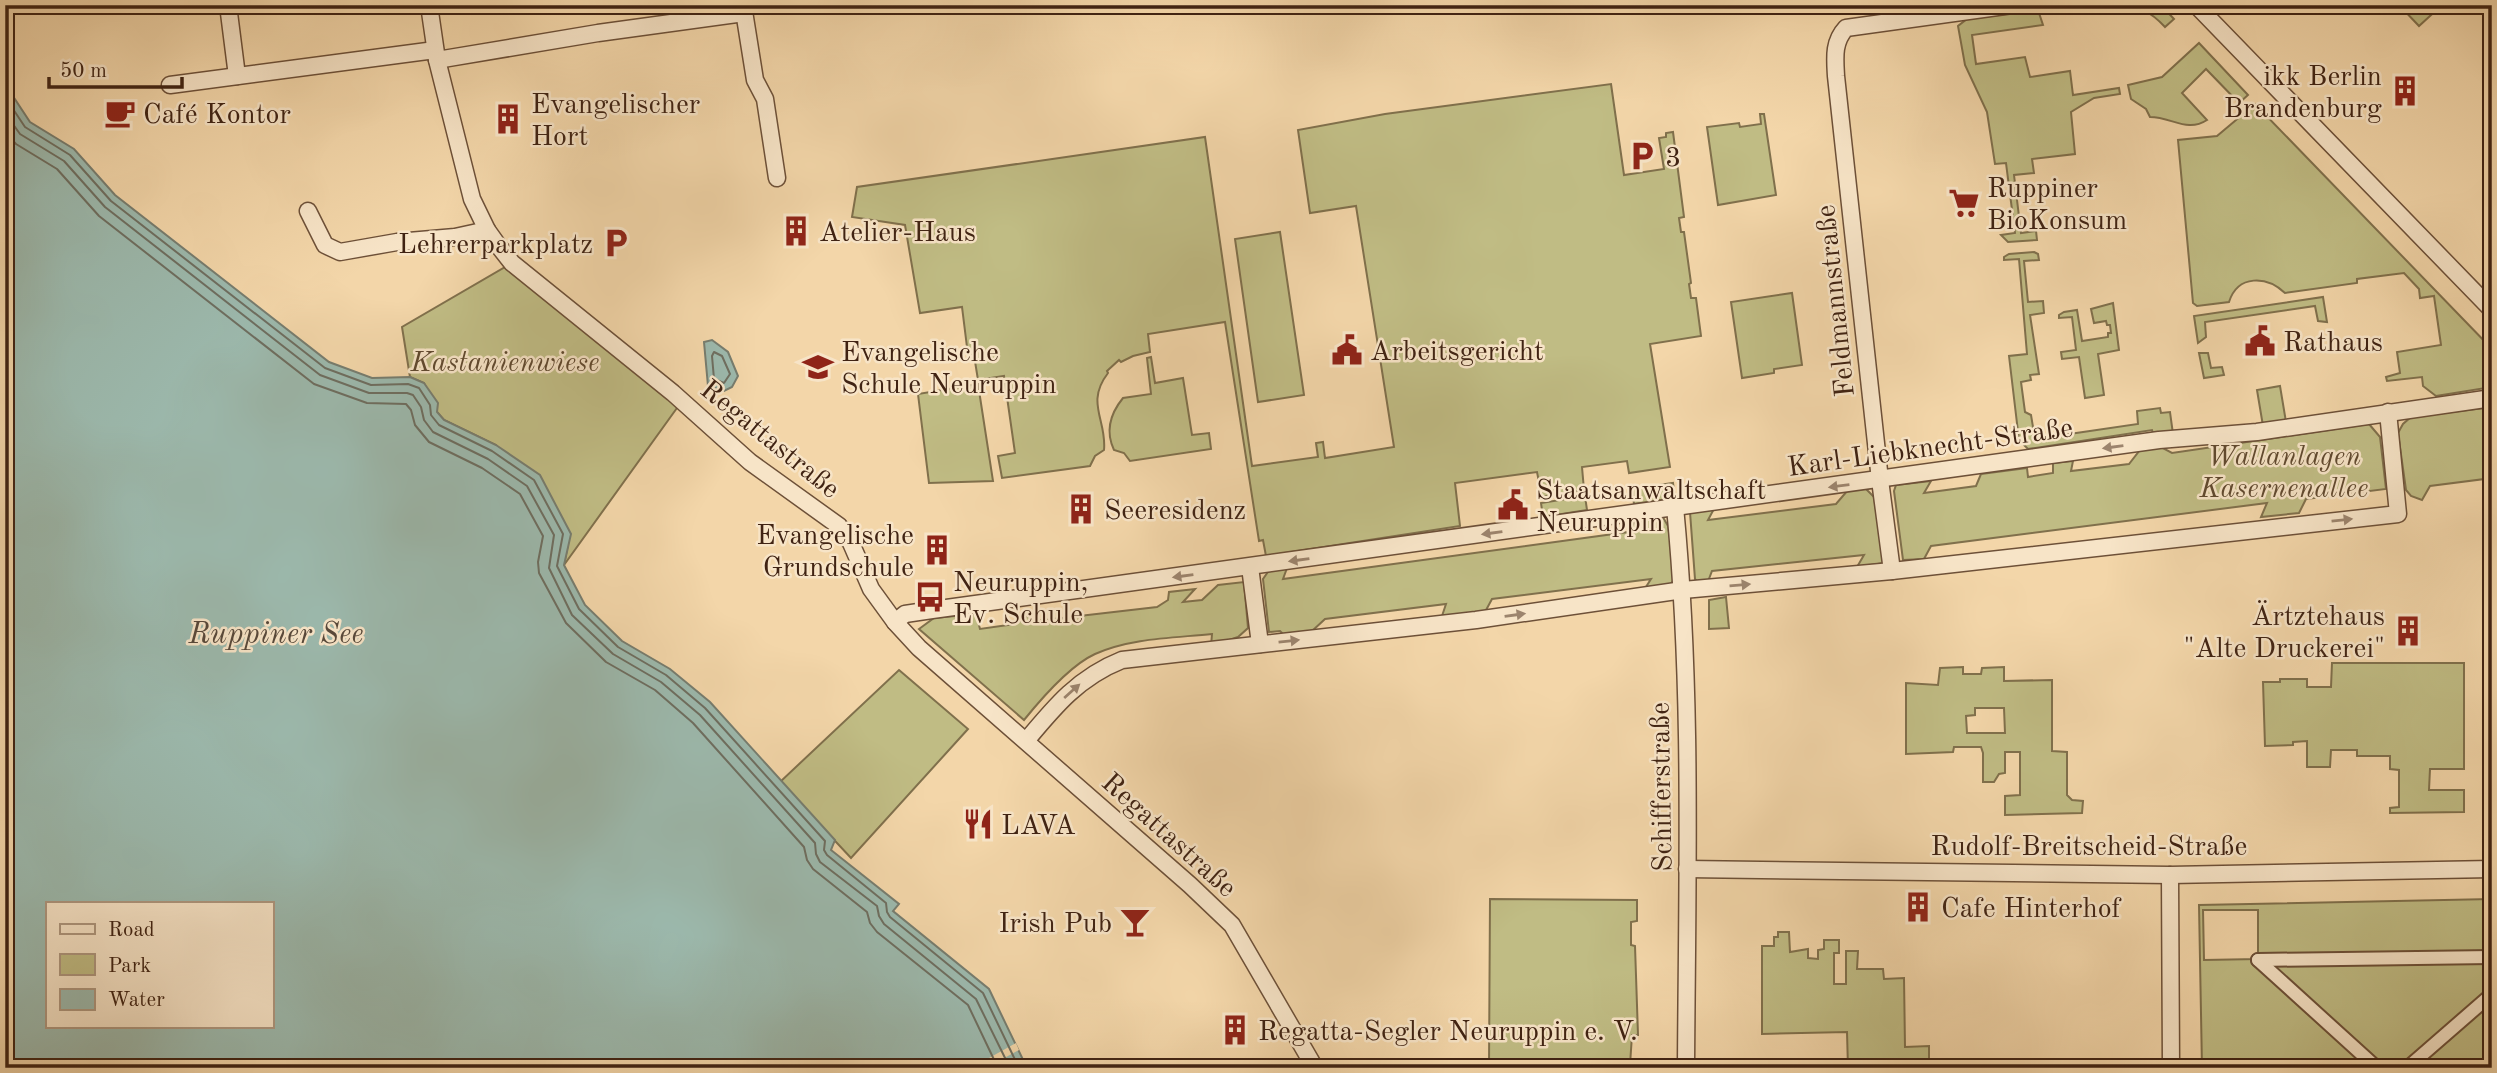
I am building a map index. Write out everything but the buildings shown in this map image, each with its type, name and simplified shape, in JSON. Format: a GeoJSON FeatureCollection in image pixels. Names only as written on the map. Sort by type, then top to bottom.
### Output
{"type":"FeatureCollection","features":[{"type":"Feature","properties":{"kind":"street"},"geometry":{"type":"LineString","coordinates":[[228,5],[237,76]]}},
{"type":"Feature","properties":{"kind":"street","name":"Regattastraße"},"geometry":{"type":"LineString","coordinates":[[429,5],[436,55],[472,199],[487,230],[512,263],[673,393],[750,463],[839,526],[851,543],[871,589],[895,622],[919,648],[1190,885],[1232,925],[1315,1068]]}},
{"type":"Feature","properties":{"kind":"street","name":"Feldmannstraße"},"geometry":{"type":"LineString","coordinates":[[1892,571],[1836,76],[1836,44],[1846,28],[2012,5]]}},
{"type":"Feature","properties":{"kind":"street"},"geometry":{"type":"LineString","coordinates":[[2196,5],[2492,310]]}},
{"type":"Feature","properties":{"kind":"street"},"geometry":{"type":"LineString","coordinates":[[170,85],[436,55],[598,33],[743,9],[755,80],[765,99],[777,178]]}},
{"type":"Feature","properties":{"kind":"street"},"geometry":{"type":"LineString","coordinates":[[308,211],[325,245],[340,253],[487,230]]}},
{"type":"Feature","properties":{"kind":"street","name":"Karl-Liebknecht-Straße"},"geometry":{"type":"LineString","coordinates":[[895,622],[905,614],[932,610],[2159,440],[2257,432],[2492,398]]}},
{"type":"Feature","properties":{"kind":"street"},"geometry":{"type":"LineString","coordinates":[[1026,741],[1068,693],[1098,670],[1122,660],[1476,620],[1683,590],[1892,571],[2398,514],[2388,412]]}},
{"type":"Feature","properties":{"kind":"street","name":"Schifferstraße"},"geometry":{"type":"LineString","coordinates":[[1675,507],[1683,590],[1687,869],[1686,1068]]}},
{"type":"Feature","properties":{"kind":"street"},"geometry":{"type":"LineString","coordinates":[[1250,567],[1260,644]]}},
{"type":"Feature","properties":{"kind":"street","name":"Rudolf-Breitscheid-Straße"},"geometry":{"type":"LineString","coordinates":[[1687,869],[2170,875],[2492,869]]}},
{"type":"Feature","properties":{"kind":"street"},"geometry":{"type":"LineString","coordinates":[[2170,875],[2171,1068]]}},
{"type":"Feature","properties":{"kind":"street"},"geometry":{"type":"LineString","coordinates":[[2377,1068],[2258,960],[2492,957]]}},
{"type":"Feature","properties":{"kind":"street"},"geometry":{"type":"LineString","coordinates":[[2407,1068],[2492,993]]}},
{"type":"Feature","properties":{"kind":"green space"},"geometry":{"type":"Polygon","coordinates":[[[2117,5],[2161,5],[2174,19],[2165,27],[2149,13],[2119,13],[2117,5]]]}},
{"type":"Feature","properties":{"kind":"green space"},"geometry":{"type":"Polygon","coordinates":[[[2399,5],[2442,5],[2419,26],[2399,5]]]}},
{"type":"Feature","properties":{"kind":"green space"},"geometry":{"type":"Polygon","coordinates":[[[2038,10],[2043,25],[1972,35],[1976,64],[2025,57],[2030,77],[2070,71],[2073,95],[2119,88],[2120,94],[2094,98],[2071,112],[2075,154],[2032,159],[2034,173],[2014,175],[2021,233],[2036,231],[2037,240],[2008,242],[2001,235],[2015,233],[2006,163],[1995,164],[1987,112],[1965,65],[1958,26],[1967,19],[2038,10]]]}},
{"type":"Feature","properties":{"kind":"green space"},"geometry":{"type":"Polygon","coordinates":[[[2199,43],[2248,95],[2239,103],[2206,69],[2182,93],[2207,120],[2200,124],[2186,125],[2150,117],[2146,109],[2131,99],[2128,85],[2162,77],[2199,43]]]}},
{"type":"Feature","properties":{"kind":"green space"},"geometry":{"type":"Polygon","coordinates":[[[1611,84],[1624,175],[1664,169],[1659,138],[1673,132],[1684,217],[1679,218],[1681,232],[1684,232],[1691,298],[1696,298],[1701,336],[1650,344],[1670,467],[1629,473],[1627,461],[1582,467],[1584,490],[1542,497],[1537,472],[1455,483],[1460,526],[1266,556],[1263,540],[1259,541],[1225,322],[1148,334],[1150,352],[1121,362],[1119,360],[1107,371],[1097,403],[1104,450],[1095,456],[1090,466],[1002,478],[998,456],[1015,453],[1004,376],[978,380],[974,355],[968,355],[962,307],[920,313],[905,225],[852,217],[857,187],[1205,137],[1252,466],[1318,457],[1316,443],[1323,442],[1325,458],[1394,447],[1356,206],[1310,213],[1298,130],[1385,114],[1611,84]]]}},
{"type":"Feature","properties":{"kind":"green space"},"geometry":{"type":"Polygon","coordinates":[[[2255,104],[2492,349],[2492,387],[2436,396],[2423,386],[2422,377],[2387,381],[2386,377],[2400,373],[2397,352],[2441,345],[2434,296],[2420,298],[2419,289],[2404,273],[2285,293],[2270,283],[2246,282],[2233,293],[2229,302],[2197,306],[2193,303],[2178,140],[2217,136],[2255,104]]]}},
{"type":"Feature","properties":{"kind":"green space"},"geometry":{"type":"Polygon","coordinates":[[[1760,114],[1764,114],[1776,195],[1718,205],[1707,127],[1739,123],[1740,127],[1761,124],[1760,114]]]}},
{"type":"Feature","properties":{"kind":"green space"},"geometry":{"type":"Polygon","coordinates":[[[1280,232],[1304,395],[1258,402],[1235,239],[1280,232]]]}},
{"type":"Feature","properties":{"kind":"green space"},"geometry":{"type":"Polygon","coordinates":[[[2009,254],[2038,254],[2039,260],[2024,261],[2028,302],[2043,301],[2044,313],[2030,315],[2039,374],[2030,375],[2031,380],[2021,382],[2025,412],[2031,415],[2035,439],[2138,424],[2137,411],[2160,408],[2161,413],[2170,412],[2173,434],[2154,437],[2152,430],[2028,449],[2019,440],[2009,356],[2027,354],[2019,259],[2004,260],[2004,257],[2009,254]]]}},
{"type":"Feature","properties":{"kind":"green space","name":"Kastanienwiese"},"geometry":{"type":"Polygon","coordinates":[[[512,263],[682,401],[564,565],[570,534],[496,445],[444,420],[437,412],[424,383],[410,377],[402,327],[512,263]]]}},
{"type":"Feature","properties":{"kind":"green space"},"geometry":{"type":"Polygon","coordinates":[[[1792,293],[1802,365],[1742,378],[1731,302],[1792,293]]]}},
{"type":"Feature","properties":{"kind":"green space"},"geometry":{"type":"Polygon","coordinates":[[[2323,297],[2327,322],[2318,321],[2315,306],[2205,322],[2206,337],[2198,343],[2194,316],[2323,297]]]}},
{"type":"Feature","properties":{"kind":"green space"},"geometry":{"type":"Polygon","coordinates":[[[2113,303],[2119,350],[2098,354],[2104,395],[2085,398],[2079,357],[2062,359],[2061,352],[2076,350],[2072,317],[2059,318],[2059,315],[2077,310],[2082,341],[2108,337],[2108,333],[2111,333],[2110,325],[2107,325],[2106,321],[2094,323],[2091,309],[2113,303]]]}},
{"type":"Feature","properties":{"kind":"green space"},"geometry":{"type":"Polygon","coordinates":[[[2199,353],[2208,353],[2211,368],[2222,367],[2224,375],[2204,378],[2199,353]]]}},
{"type":"Feature","properties":{"kind":"green space"},"geometry":{"type":"Polygon","coordinates":[[[1151,357],[1155,383],[1183,378],[1192,435],[1209,433],[1211,449],[1130,461],[1124,453],[1114,450],[1109,429],[1112,416],[1123,398],[1151,394],[1147,358],[1151,357]]]}},
{"type":"Feature","properties":{"kind":"green space"},"geometry":{"type":"Polygon","coordinates":[[[978,384],[993,481],[929,483],[918,394],[978,384]]]}},
{"type":"Feature","properties":{"kind":"green space"},"geometry":{"type":"Polygon","coordinates":[[[2280,386],[2286,422],[2263,426],[2257,390],[2280,386]]]}},
{"type":"Feature","properties":{"kind":"green space","name":"Wallanlagen Kasernenallee"},"geometry":{"type":"Polygon","coordinates":[[[2492,407],[2492,478],[2430,486],[2422,500],[2411,496],[2406,490],[2398,433],[2403,424],[2411,417],[2492,407]]]}},
{"type":"Feature","properties":{"kind":"green space","name":"Wallanlagen Kasernenallee"},"geometry":{"type":"Polygon","coordinates":[[[2369,424],[2380,437],[2386,489],[2306,499],[2299,513],[2261,517],[2267,503],[1931,546],[1924,559],[1903,560],[1894,491],[1896,485],[1931,481],[1924,493],[1976,486],[1981,474],[2027,468],[2028,477],[2053,473],[2053,463],[2073,461],[2071,471],[2129,464],[2140,450],[2161,447],[2172,453],[2369,424]]]}},
{"type":"Feature","properties":{"kind":"green space"},"geometry":{"type":"Polygon","coordinates":[[[1673,483],[1675,498],[1634,504],[1632,489],[1673,483]]]}},
{"type":"Feature","properties":{"kind":"green space"},"geometry":{"type":"Polygon","coordinates":[[[1865,488],[1874,497],[1884,563],[1857,567],[1864,555],[1712,571],[1707,584],[1700,585],[1695,579],[1690,512],[1715,507],[1708,520],[1836,504],[1848,490],[1865,488]]]}},
{"type":"Feature","properties":{"kind":"green space"},"geometry":{"type":"Polygon","coordinates":[[[1585,496],[1587,510],[1543,517],[1541,503],[1585,496]]]}},
{"type":"Feature","properties":{"kind":"green space"},"geometry":{"type":"Polygon","coordinates":[[[1655,515],[1664,519],[1668,526],[1676,576],[1671,584],[1644,590],[1651,579],[1492,599],[1485,612],[1442,616],[1446,604],[1325,619],[1311,632],[1285,636],[1280,631],[1269,632],[1263,579],[1270,569],[1287,568],[1283,579],[1628,532],[1636,520],[1655,515]]]}},
{"type":"Feature","properties":{"kind":"green space"},"geometry":{"type":"Polygon","coordinates":[[[1244,582],[1248,628],[1238,637],[1211,646],[1212,634],[1152,640],[1095,654],[1066,674],[1024,720],[919,629],[934,618],[976,614],[980,629],[1015,624],[1027,616],[1036,621],[1157,607],[1168,600],[1169,592],[1195,589],[1183,602],[1202,600],[1218,585],[1244,582]]]}},
{"type":"Feature","properties":{"kind":"green space"},"geometry":{"type":"Polygon","coordinates":[[[1726,597],[1729,628],[1709,629],[1709,600],[1726,597]]]}},
{"type":"Feature","properties":{"kind":"green space"},"geometry":{"type":"Polygon","coordinates":[[[2332,663],[2464,663],[2464,769],[2430,769],[2429,790],[2464,790],[2464,812],[2390,813],[2390,808],[2399,807],[2399,770],[2390,769],[2390,756],[2357,756],[2357,750],[2331,750],[2330,767],[2307,767],[2307,741],[2293,742],[2293,745],[2265,746],[2263,682],[2307,679],[2307,687],[2331,687],[2332,663]]]}},
{"type":"Feature","properties":{"kind":"green space"},"geometry":{"type":"Polygon","coordinates":[[[1963,667],[1963,674],[1981,674],[1982,668],[2004,667],[2004,681],[2052,680],[2052,751],[2067,752],[2067,795],[2072,800],[2083,801],[2082,813],[2005,815],[2005,796],[2020,795],[2020,752],[2005,752],[2005,773],[1999,774],[1994,782],[1983,782],[1981,747],[1954,747],[1953,752],[1906,754],[1906,683],[1938,685],[1940,668],[1963,667]],[[1975,708],[1975,715],[1966,716],[1967,733],[2005,733],[2004,708],[1975,708]]]}},
{"type":"Feature","properties":{"kind":"green space"},"geometry":{"type":"Polygon","coordinates":[[[899,670],[968,729],[851,858],[780,782],[899,670]]]}},
{"type":"Feature","properties":{"kind":"green space"},"geometry":{"type":"Polygon","coordinates":[[[1490,899],[1637,900],[1637,921],[1631,922],[1631,945],[1635,946],[1638,1035],[1632,1035],[1630,1065],[1618,1068],[1489,1068],[1490,899]]]}},
{"type":"Feature","properties":{"kind":"green space"},"geometry":{"type":"Polygon","coordinates":[[[2492,899],[2492,1068],[2416,1068],[2416,1061],[2370,1060],[2369,1068],[2202,1068],[2199,905],[2492,899]],[[2203,910],[2204,960],[2258,959],[2258,910],[2203,910]]]}},
{"type":"Feature","properties":{"kind":"green space"},"geometry":{"type":"Polygon","coordinates":[[[1778,932],[1789,932],[1790,952],[1808,949],[1808,958],[1818,959],[1818,950],[1824,949],[1824,940],[1839,940],[1839,953],[1834,953],[1834,984],[1846,984],[1846,951],[1858,951],[1857,969],[1883,969],[1884,979],[1904,978],[1905,1047],[1929,1046],[1929,1068],[1848,1068],[1847,1032],[1762,1034],[1762,946],[1774,946],[1774,937],[1778,937],[1778,932]]]}},
{"type":"Feature","properties":{"kind":"water","name":"Ruppiner See"},"geometry":{"type":"Polygon","coordinates":[[[5,84],[30,122],[74,149],[115,195],[329,362],[372,378],[410,377],[424,383],[438,403],[437,412],[444,420],[496,445],[540,475],[571,534],[564,565],[585,605],[622,641],[670,669],[710,702],[835,840],[831,850],[899,904],[893,911],[989,989],[1027,1068],[5,1068],[5,84]]]}},
{"type":"Feature","properties":{"kind":"water"},"geometry":{"type":"Polygon","coordinates":[[[712,340],[728,352],[738,376],[732,387],[724,391],[708,386],[704,342],[712,340]]]}},
{"type":"Feature","properties":{"kind":"pier"},"geometry":{"type":"Polygon","coordinates":[[[1016,1043],[1019,1050],[986,1068],[971,1068],[1016,1043]]]}},
{"type":"Feature","properties":{"kind":"place","name":"ikk Berlin Brandenburg"},"geometry":{"type":"Point","coordinates":[2405,91]}},
{"type":"Feature","properties":{"kind":"place","name":"Café Kontor"},"geometry":{"type":"Point","coordinates":[120,113]}},
{"type":"Feature","properties":{"kind":"place","name":"Evangelischer Hort"},"geometry":{"type":"Point","coordinates":[508,119]}},
{"type":"Feature","properties":{"kind":"place","name":"3"},"geometry":{"type":"Point","coordinates":[1642,156]}},
{"type":"Feature","properties":{"kind":"place","name":"Ruppiner BioKonsum"},"geometry":{"type":"Point","coordinates":[1964,203]}},
{"type":"Feature","properties":{"kind":"place","name":"Atelier-Haus"},"geometry":{"type":"Point","coordinates":[796,231]}},
{"type":"Feature","properties":{"kind":"place","name":"Lehrerparkplatz"},"geometry":{"type":"Point","coordinates":[616,243]}},
{"type":"Feature","properties":{"kind":"place","name":"Rathaus"},"geometry":{"type":"Point","coordinates":[2260,341]}},
{"type":"Feature","properties":{"kind":"place","name":"Arbeitsgericht"},"geometry":{"type":"Point","coordinates":[1347,350]}},
{"type":"Feature","properties":{"kind":"place","name":"Evangelische Schule Neuruppin"},"geometry":{"type":"Point","coordinates":[818,367]}},
{"type":"Feature","properties":{"kind":"place","name":"Staatsanwaltschaft Neuruppin"},"geometry":{"type":"Point","coordinates":[1513,505]}},
{"type":"Feature","properties":{"kind":"place","name":"Seeresidenz"},"geometry":{"type":"Point","coordinates":[1081,509]}},
{"type":"Feature","properties":{"kind":"place","name":"Evangelische Grundschule"},"geometry":{"type":"Point","coordinates":[937,550]}},
{"type":"Feature","properties":{"kind":"place","name":"Neuruppin, Ev. Schule"},"geometry":{"type":"Point","coordinates":[930,597]}},
{"type":"Feature","properties":{"kind":"place","name":"Ärtztehaus \"Alte Druckerei\""},"geometry":{"type":"Point","coordinates":[2408,631]}},
{"type":"Feature","properties":{"kind":"place","name":"LAVA"},"geometry":{"type":"Point","coordinates":[978,824]}},
{"type":"Feature","properties":{"kind":"place","name":"Cafe Hinterhof"},"geometry":{"type":"Point","coordinates":[1918,907]}},
{"type":"Feature","properties":{"kind":"place","name":"Irish Pub"},"geometry":{"type":"Point","coordinates":[1135,922]}},
{"type":"Feature","properties":{"kind":"place","name":"Regatta-Segler Neuruppin e. V."},"geometry":{"type":"Point","coordinates":[1235,1030]}}]}
